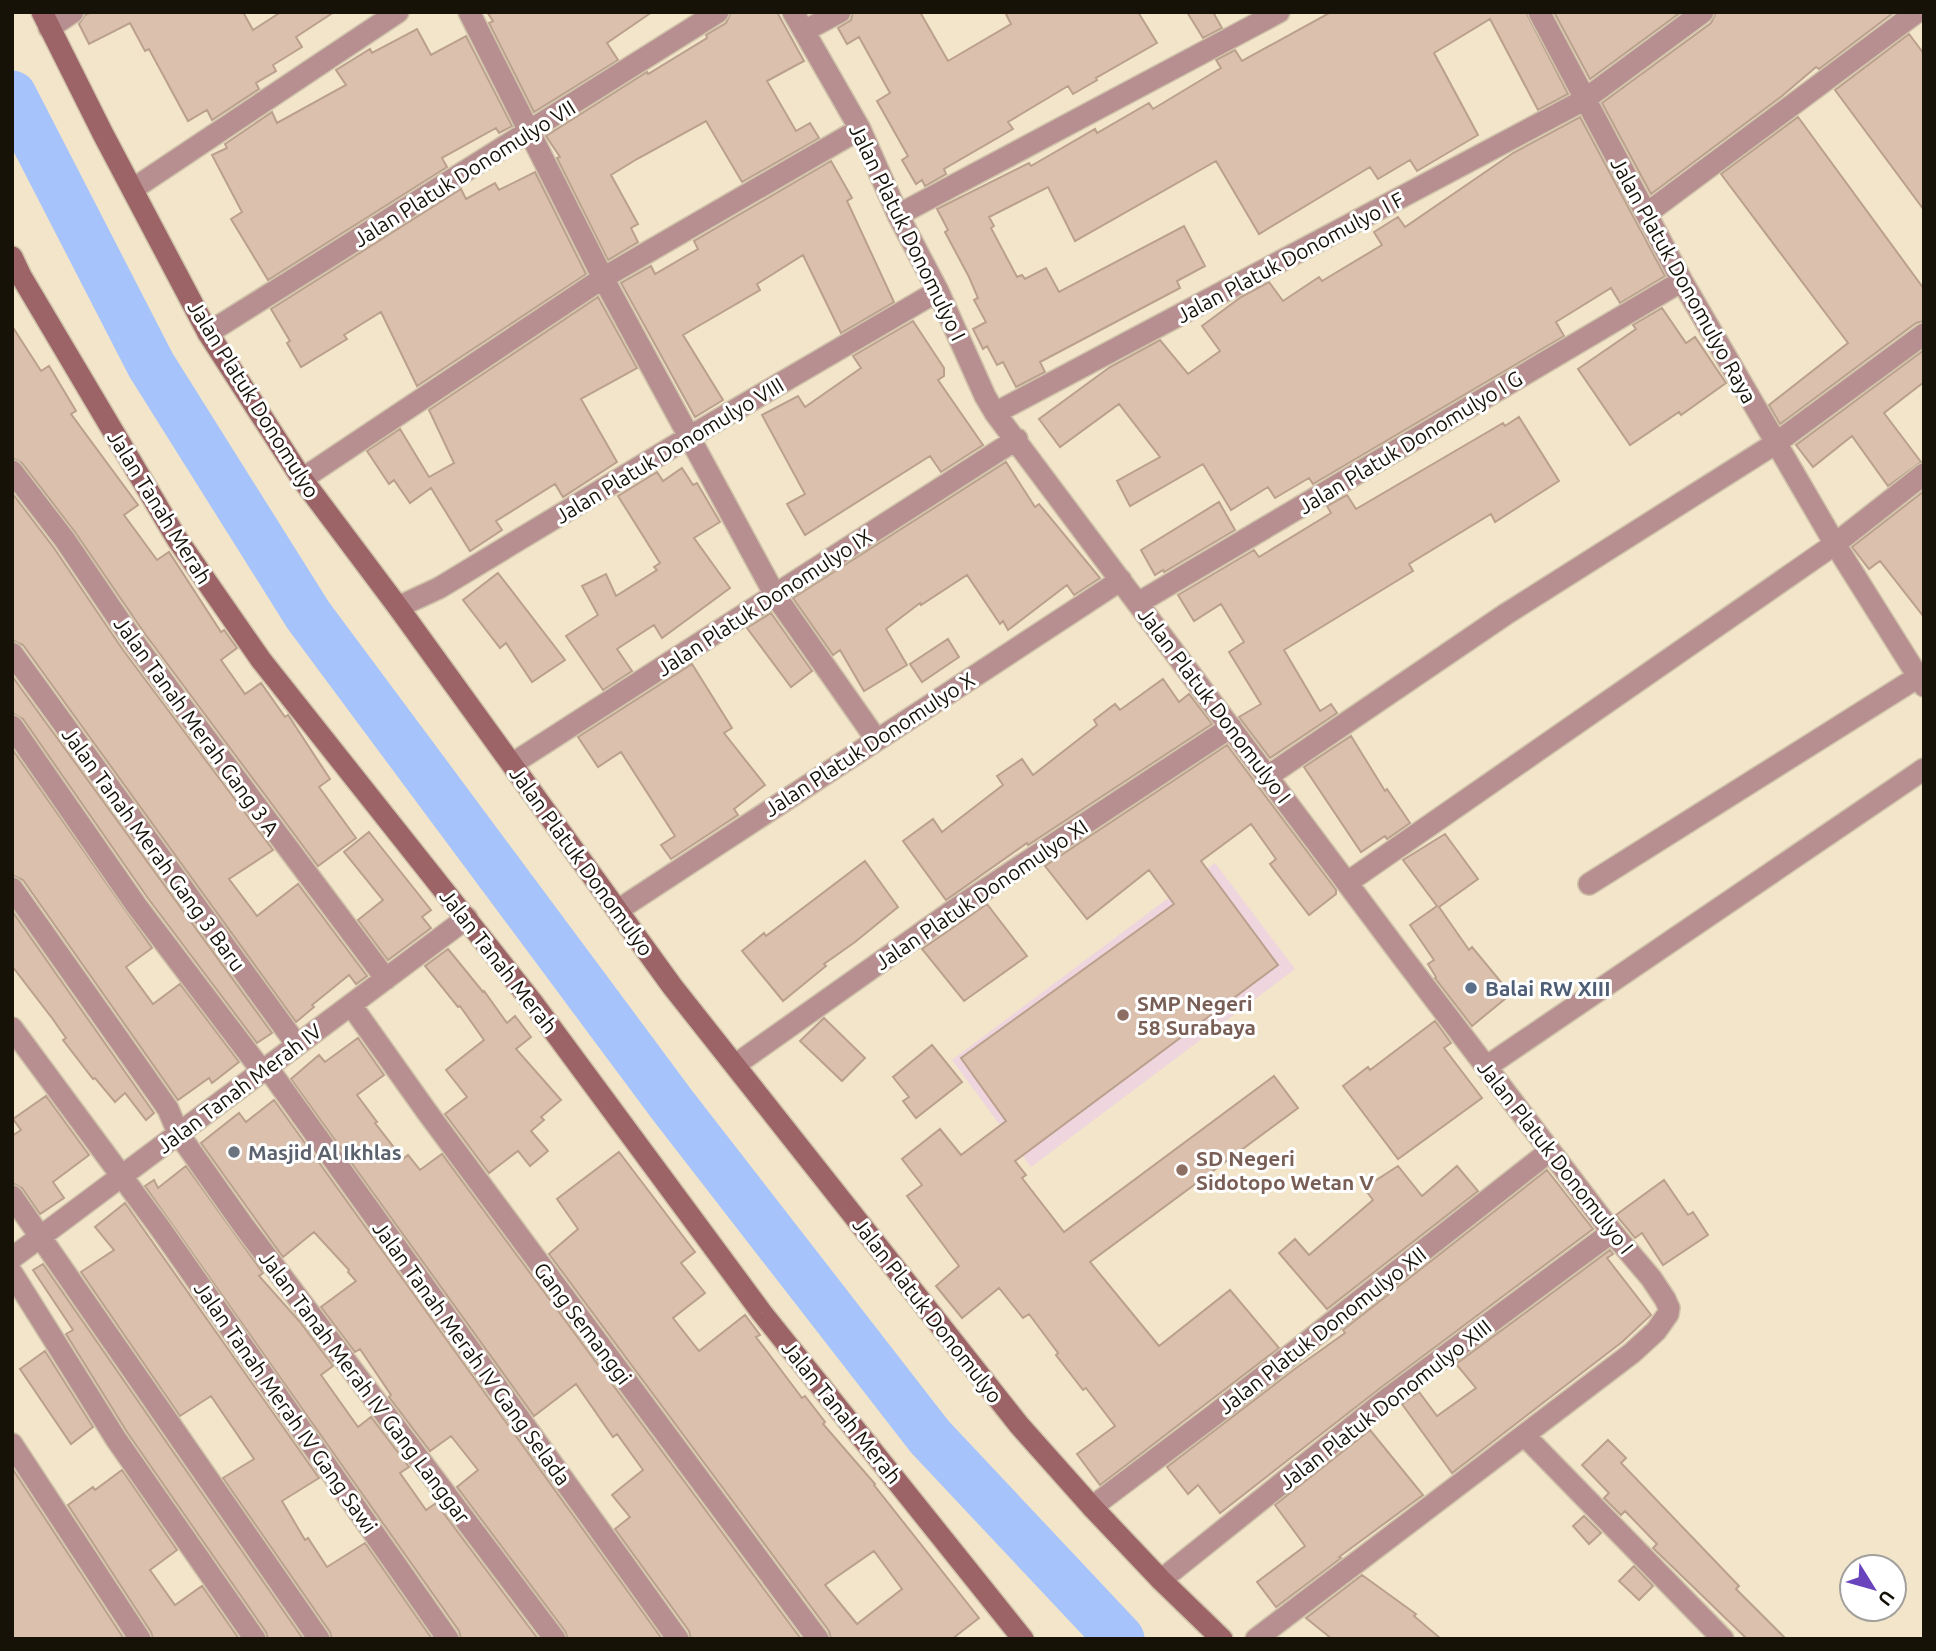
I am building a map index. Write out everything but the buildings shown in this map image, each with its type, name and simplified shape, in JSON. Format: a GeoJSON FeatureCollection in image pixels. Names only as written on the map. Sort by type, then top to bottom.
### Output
{"type":"FeatureCollection","features":[{"type":"Feature","properties":{"kind":"street"},"geometry":{"type":"LineString","coordinates":[[46,20],[73,12]]}},
{"type":"Feature","properties":{"kind":"street"},"geometry":{"type":"LineString","coordinates":[[133,189],[398,12]]}},
{"type":"Feature","properties":{"kind":"street"},"geometry":{"type":"LineString","coordinates":[[469,12],[603,278],[775,595],[876,739]]}},
{"type":"Feature","properties":{"kind":"street","name":"Jalan Platuk Donomulyo VII"},"geometry":{"type":"LineString","coordinates":[[208,333],[530,133],[718,12]]}},
{"type":"Feature","properties":{"kind":"street","name":"Jalan Platuk Donomulyo I"},"geometry":{"type":"LineString","coordinates":[[793,12],[860,129],[898,215],[938,291],[995,414],[1017,439],[1486,1067],[1612,1232],[1651,1278],[1669,1308],[1665,1321],[1632,1353],[1524,1435]]}},
{"type":"Feature","properties":{"kind":"street"},"geometry":{"type":"LineString","coordinates":[[804,31],[840,12]]}},
{"type":"Feature","properties":{"kind":"street"},"geometry":{"type":"LineString","coordinates":[[898,215],[1279,12]]}},
{"type":"Feature","properties":{"kind":"street","name":"Jalan Platuk Donomulyo I F"},"geometry":{"type":"LineString","coordinates":[[995,414],[1584,100],[1703,12]]}},
{"type":"Feature","properties":{"kind":"street"},"geometry":{"type":"LineString","coordinates":[[1646,214],[1917,12]]}},
{"type":"Feature","properties":{"kind":"street","name":"Jalan Platuk Donomulyo Raya"},"geometry":{"type":"LineString","coordinates":[[1541,13],[1584,100],[1682,281],[1835,544],[1921,682]]}},
{"type":"Feature","properties":{"kind":"street","name":"Jalan Platuk Donomulyo"},"geometry":{"type":"LineString","coordinates":[[46,20],[208,333],[302,479],[673,986],[1019,1425],[1161,1580],[1222,1639]]}},
{"type":"Feature","properties":{"kind":"street"},"geometry":{"type":"LineString","coordinates":[[302,479],[603,278],[860,129]]}},
{"type":"Feature","properties":{"kind":"street","name":"Jalan Tanah Merah"},"geometry":{"type":"LineString","coordinates":[[15,274],[177,539],[261,660],[533,1003],[762,1313],[1023,1639]]}},
{"type":"Feature","properties":{"kind":"street","name":"Jalan Platuk Donomulyo I G"},"geometry":{"type":"LineString","coordinates":[[1138,603],[1682,281]]}},
{"type":"Feature","properties":{"kind":"street","name":"Jalan Platuk Donomulyo VIII"},"geometry":{"type":"LineString","coordinates":[[398,607],[439,588],[938,291]]}},
{"type":"Feature","properties":{"kind":"street"},"geometry":{"type":"LineString","coordinates":[[1268,776],[1506,614],[1776,443],[1924,334]]}},
{"type":"Feature","properties":{"kind":"street","name":"Jalan Platuk Donomulyo IX"},"geometry":{"type":"LineString","coordinates":[[512,764],[1017,439]]}},
{"type":"Feature","properties":{"kind":"street","name":"Jalan Tanah Merah Gang 3 A"},"geometry":{"type":"LineString","coordinates":[[12,471],[65,540],[134,642],[386,979]]}},
{"type":"Feature","properties":{"kind":"street"},"geometry":{"type":"LineString","coordinates":[[1348,882],[1835,544],[1924,474]]}},
{"type":"Feature","properties":{"kind":"street","name":"Jalan Platuk Donomulyo X"},"geometry":{"type":"LineString","coordinates":[[618,910],[1121,580]]}},
{"type":"Feature","properties":{"kind":"street","name":"Jalan Tanah Merah Gang 3 Baru"},"geometry":{"type":"LineString","coordinates":[[12,653],[297,1045]]}},
{"type":"Feature","properties":{"kind":"street"},"geometry":{"type":"LineString","coordinates":[[1588,884],[1921,682]]}},
{"type":"Feature","properties":{"kind":"street","name":"Jalan Tanah Merah IV Gang Selada"},"geometry":{"type":"LineString","coordinates":[[12,726],[136,905],[264,1069],[678,1639]]}},
{"type":"Feature","properties":{"kind":"street","name":"Jalan Platuk Donomulyo XI"},"geometry":{"type":"LineString","coordinates":[[735,1065],[951,912],[1231,727]]}},
{"type":"Feature","properties":{"kind":"street"},"geometry":{"type":"LineString","coordinates":[[1486,1067],[1924,769]]}},
{"type":"Feature","properties":{"kind":"street","name":"Jalan Tanah Merah IV Gang Langgar"},"geometry":{"type":"LineString","coordinates":[[12,888],[168,1109],[178,1133],[243,1225],[555,1639]]}},
{"type":"Feature","properties":{"kind":"street","name":"Jalan Tanah Merah IV"},"geometry":{"type":"LineString","coordinates":[[12,1258],[467,918]]}},
{"type":"Feature","properties":{"kind":"street","name":"Gang Semanggi"},"geometry":{"type":"LineString","coordinates":[[351,1005],[435,1124],[818,1639]]}},
{"type":"Feature","properties":{"kind":"street","name":"Jalan Tanah Merah IV Gang Sawi"},"geometry":{"type":"LineString","coordinates":[[12,1028],[176,1250],[448,1639]]}},
{"type":"Feature","properties":{"kind":"street","name":"Jalan Platuk Donomulyo XII"},"geometry":{"type":"LineString","coordinates":[[1092,1507],[1550,1151]]}},
{"type":"Feature","properties":{"kind":"street"},"geometry":{"type":"LineString","coordinates":[[12,1196],[319,1639]]}},
{"type":"Feature","properties":{"kind":"street","name":"Jalan Platuk Donomulyo XIII"},"geometry":{"type":"LineString","coordinates":[[1161,1580],[1387,1399],[1612,1232]]}},
{"type":"Feature","properties":{"kind":"street"},"geometry":{"type":"LineString","coordinates":[[12,1273],[116,1439],[255,1639]]}},
{"type":"Feature","properties":{"kind":"street"},"geometry":{"type":"LineString","coordinates":[[1256,1639],[1524,1435],[1723,1639]]}},
{"type":"Feature","properties":{"kind":"street"},"geometry":{"type":"LineString","coordinates":[[12,1444],[140,1639]]}},
{"type":"Feature","properties":{"kind":"shaded area","name":"SMP Negeri 58 Surabaya"},"geometry":{"type":"Polygon","coordinates":[[[1215,863],[1295,969],[1031,1167],[952,1060],[1215,863]]]}},
{"type":"Feature","properties":{"kind":"waterway"},"geometry":{"type":"LineString","coordinates":[[12,95],[151,365],[308,615],[673,1106],[930,1437],[1120,1639]]}},
{"type":"Feature","properties":{"kind":"place","name":"Balai RW XIII"},"geometry":{"type":"Point","coordinates":[1471,988]}},
{"type":"Feature","properties":{"kind":"place","name":"SMP Negeri 58 Surabaya"},"geometry":{"type":"Point","coordinates":[1123,1015]}},
{"type":"Feature","properties":{"kind":"place","name":"Masjid Al Ikhlas"},"geometry":{"type":"Point","coordinates":[234,1152]}},
{"type":"Feature","properties":{"kind":"place","name":"SD Negeri Sidotopo Wetan V"},"geometry":{"type":"Point","coordinates":[1182,1170]}}]}
